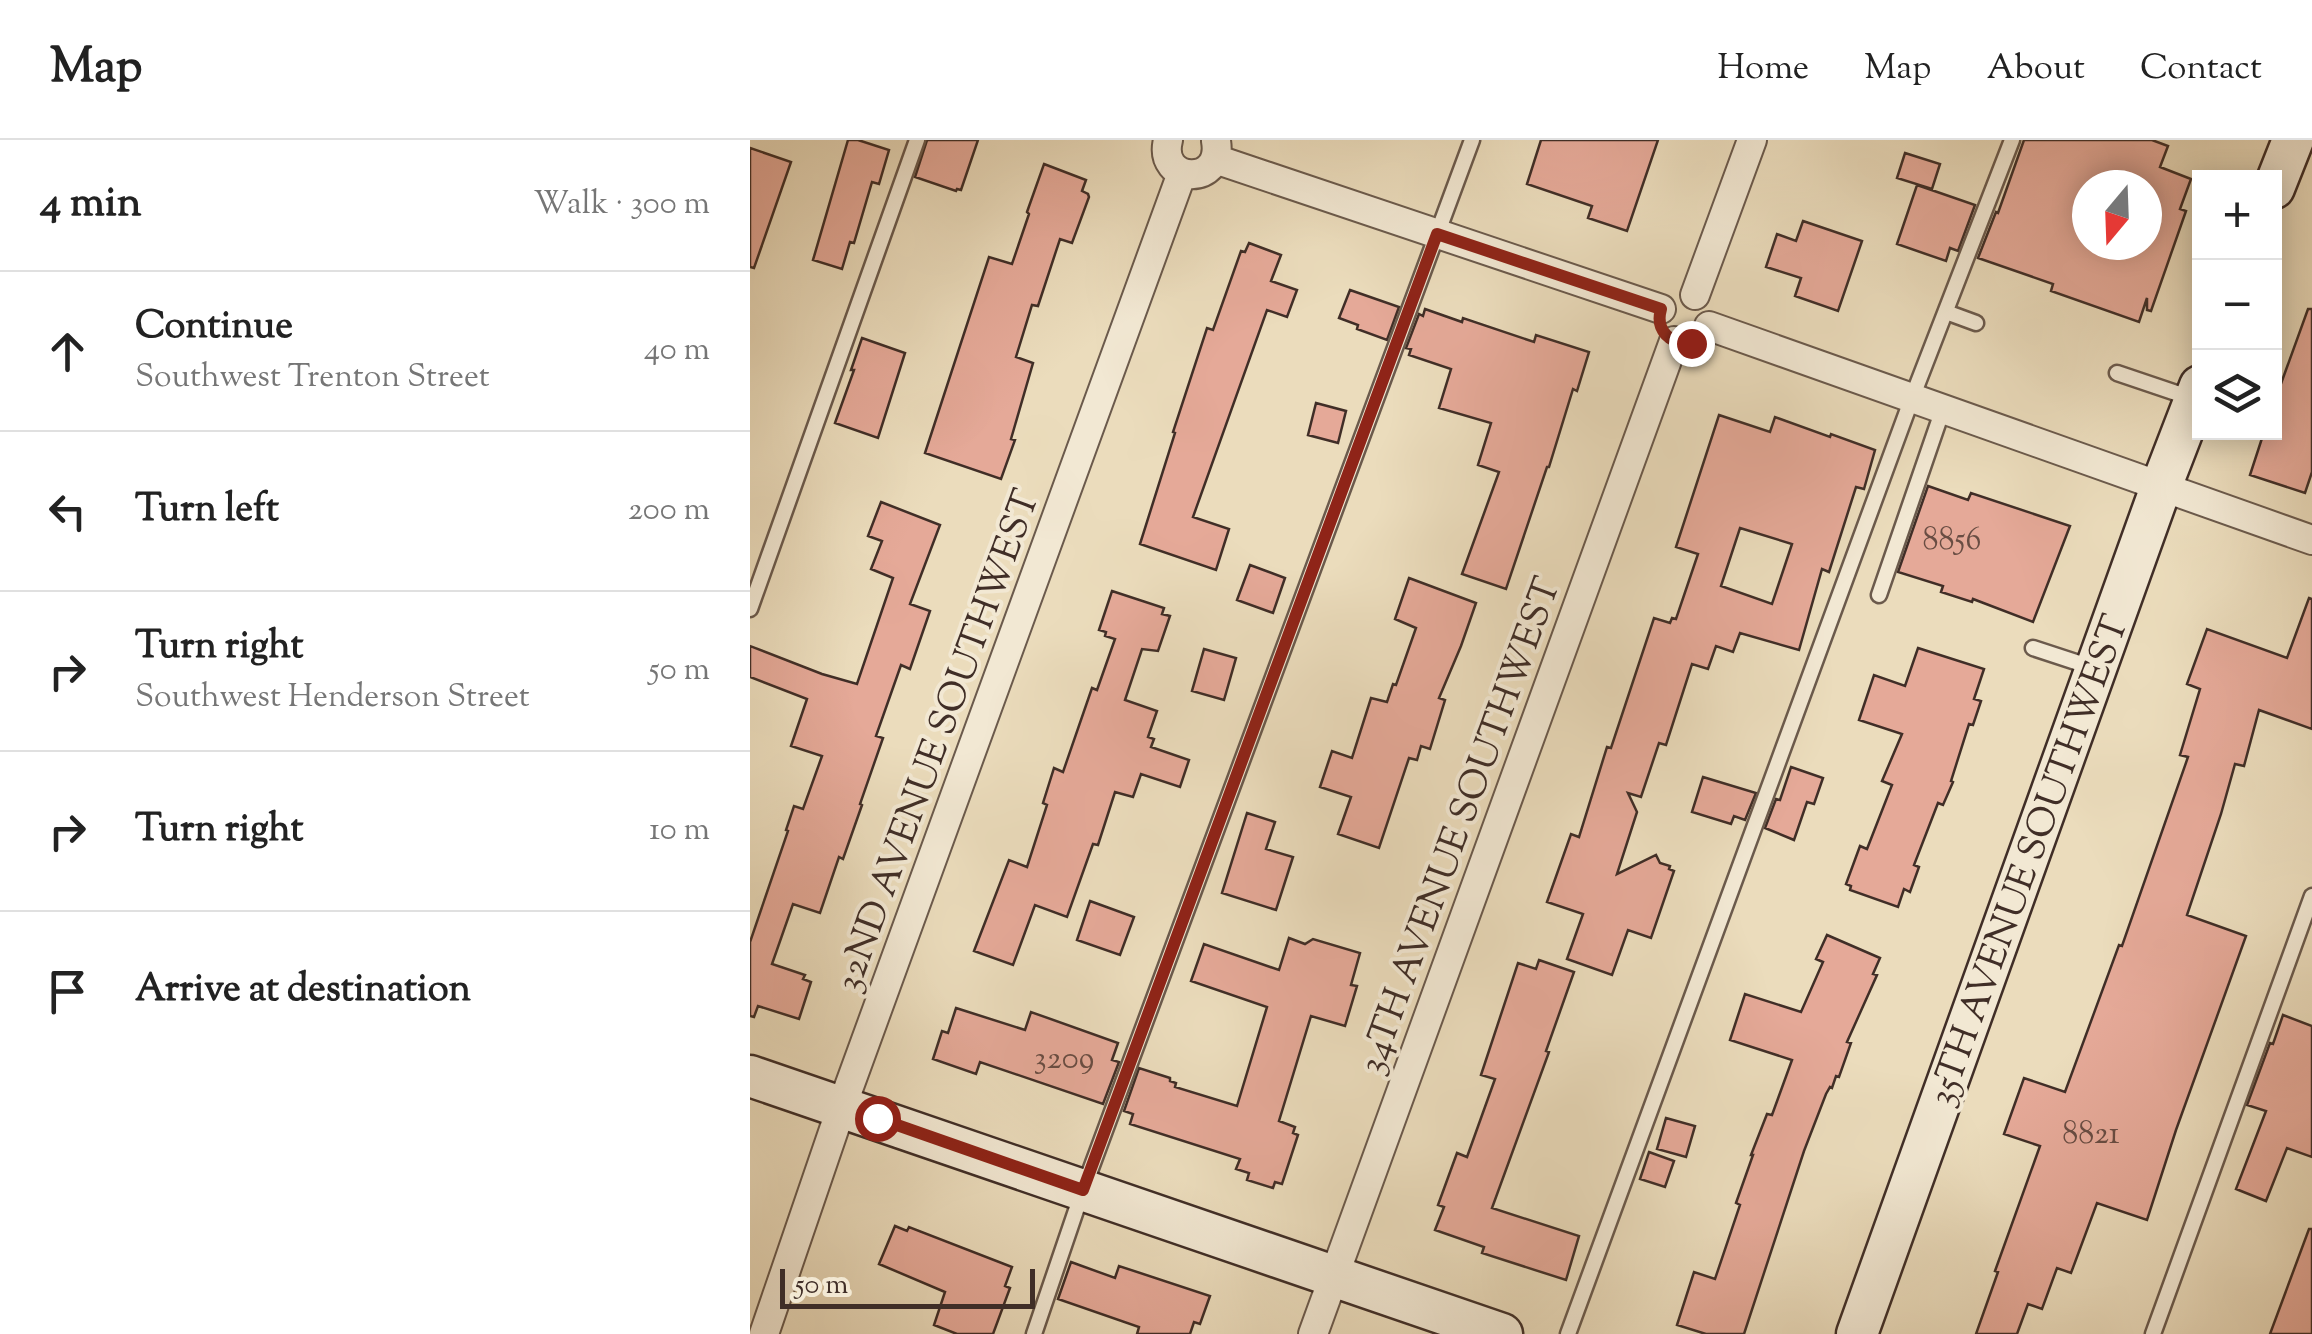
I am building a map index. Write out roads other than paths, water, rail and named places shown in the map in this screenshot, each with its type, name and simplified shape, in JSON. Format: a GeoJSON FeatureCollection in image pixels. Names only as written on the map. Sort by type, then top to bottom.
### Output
{"type":"FeatureCollection","features":[{"type":"Feature","properties":{"kind":"main road"},"geometry":{"type":"LineString","coordinates":[[2281,170],[2293,140]]}},
{"type":"Feature","properties":{"kind":"main road","name":"35TH AVENUE SOUTHWEST"},"geometry":{"type":"LineString","coordinates":[[1857,1334],[2192,406]]}},
{"type":"Feature","properties":{"kind":"main road"},"geometry":{"type":"LineString","coordinates":[[750,1076],[1502,1334]]}},
{"type":"Feature","properties":{"kind":"street"},"geometry":{"type":"LineString","coordinates":[[1695,294],[1752,140]]}},
{"type":"Feature","properties":{"kind":"street"},"geometry":{"type":"LineString","coordinates":[[1165,141],[1168,161],[1182,173],[1206,171],[1215,149],[1437,234],[1661,309]]}},
{"type":"Feature","properties":{"kind":"street","name":"32ND AVENUE SOUTHWEST"},"geometry":{"type":"LineString","coordinates":[[764,1334],[842,1106],[1182,173]]}},
{"type":"Feature","properties":{"kind":"street"},"geometry":{"type":"LineString","coordinates":[[1674,294],[1695,294],[1709,310],[1709,326],[1698,340],[1682,344],[1662,330],[1661,309],[1674,294]]}},
{"type":"Feature","properties":{"kind":"street"},"geometry":{"type":"LineString","coordinates":[[1709,326],[2312,540]]}},
{"type":"Feature","properties":{"kind":"street","name":"34TH AVENUE SOUTHWEST"},"geometry":{"type":"LineString","coordinates":[[1312,1334],[1674,341]]}},
{"type":"Feature","properties":{"kind":"lane"},"geometry":{"type":"LineString","coordinates":[[750,608],[917,140]]}},
{"type":"Feature","properties":{"kind":"lane"},"geometry":{"type":"LineString","coordinates":[[1034,1334],[1083,1190],[1472,140]]}},
{"type":"Feature","properties":{"kind":"lane"},"geometry":{"type":"LineString","coordinates":[[1568,1334],[1912,398],[2012,140]]}},
{"type":"Feature","properties":{"kind":"lane"},"geometry":{"type":"LineString","coordinates":[[1946,312],[1976,323]]}},
{"type":"Feature","properties":{"kind":"lane"},"geometry":{"type":"LineString","coordinates":[[2117,372],[2192,392]]}},
{"type":"Feature","properties":{"kind":"lane"},"geometry":{"type":"LineString","coordinates":[[1879,595],[1943,408]]}},
{"type":"Feature","properties":{"kind":"lane"},"geometry":{"type":"LineString","coordinates":[[2033,648],[2096,669]]}},
{"type":"Feature","properties":{"kind":"lane"},"geometry":{"type":"LineString","coordinates":[[2153,1334],[2312,896]]}}]}
